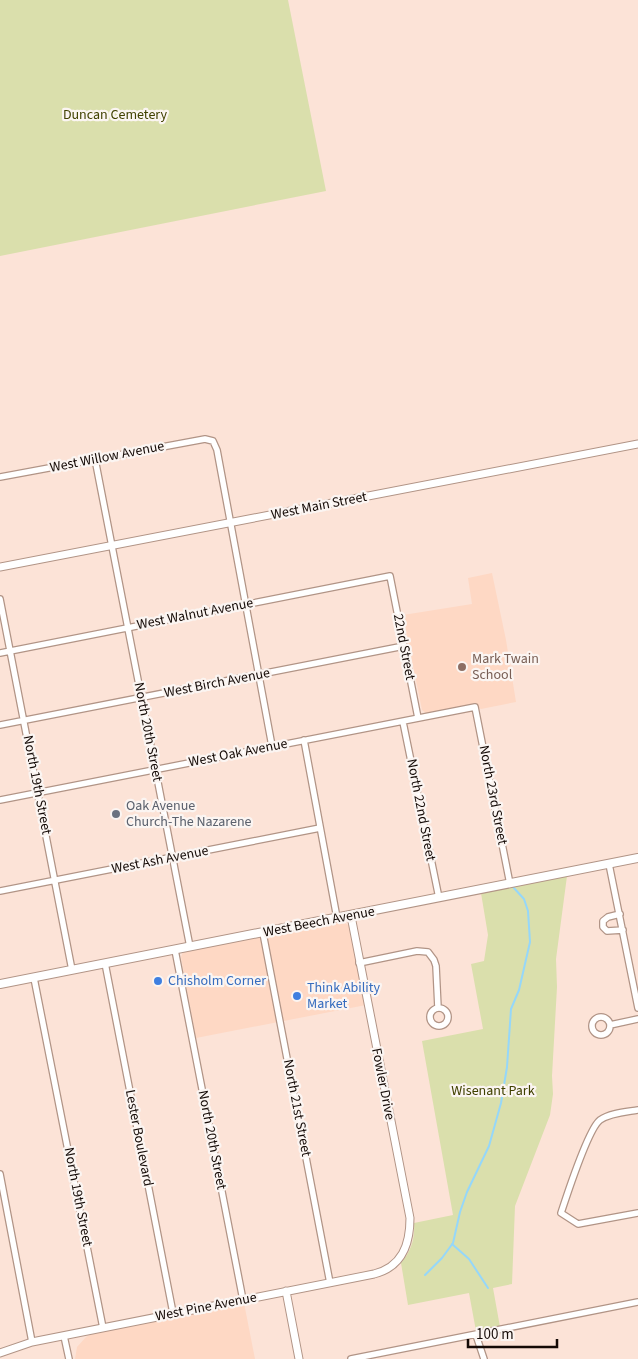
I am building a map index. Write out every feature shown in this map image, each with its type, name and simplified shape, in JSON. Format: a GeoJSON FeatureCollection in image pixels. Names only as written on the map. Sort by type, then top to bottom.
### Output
{"type":"FeatureCollection","features":[{"type":"Feature","properties":{"kind":"main road","name":"West Beech Avenue"},"geometry":{"type":"LineString","coordinates":[[0,984],[638,858]]}},
{"type":"Feature","properties":{"kind":"street","name":"West Willow Avenue"},"geometry":{"type":"LineString","coordinates":[[0,477],[205,439],[214,441],[217,450],[230,523]]}},
{"type":"Feature","properties":{"kind":"street","name":"West Main Street"},"geometry":{"type":"LineString","coordinates":[[0,567],[638,444]]}},
{"type":"Feature","properties":{"kind":"street","name":"North 20th Street"},"geometry":{"type":"LineString","coordinates":[[95,459],[190,947]]}},
{"type":"Feature","properties":{"kind":"street"},"geometry":{"type":"LineString","coordinates":[[230,523],[272,746]]}},
{"type":"Feature","properties":{"kind":"street","name":"West Walnut Avenue"},"geometry":{"type":"LineString","coordinates":[[0,653],[390,576]]}},
{"type":"Feature","properties":{"kind":"street","name":"22nd Street"},"geometry":{"type":"LineString","coordinates":[[390,576],[418,718]]}},
{"type":"Feature","properties":{"kind":"street","name":"North 19th Street"},"geometry":{"type":"LineString","coordinates":[[0,599],[72,970]]}},
{"type":"Feature","properties":{"kind":"street","name":"West Birch Avenue"},"geometry":{"type":"LineString","coordinates":[[0,725],[404,646]]}},
{"type":"Feature","properties":{"kind":"street","name":"West Oak Avenue"},"geometry":{"type":"LineString","coordinates":[[0,800],[475,707]]}},
{"type":"Feature","properties":{"kind":"street","name":"North 23rd Street"},"geometry":{"type":"LineString","coordinates":[[475,707],[510,884]]}},
{"type":"Feature","properties":{"kind":"street","name":"North 22nd Street"},"geometry":{"type":"LineString","coordinates":[[403,722],[439,898]]}},
{"type":"Feature","properties":{"kind":"street"},"geometry":{"type":"LineString","coordinates":[[304,740],[337,918]]}},
{"type":"Feature","properties":{"kind":"street","name":"West Ash Avenue"},"geometry":{"type":"LineString","coordinates":[[0,891],[320,828]]}},
{"type":"Feature","properties":{"kind":"street"},"geometry":{"type":"LineString","coordinates":[[610,864],[638,1008]]}},
{"type":"Feature","properties":{"kind":"street"},"geometry":{"type":"LineString","coordinates":[[620,914],[603,920],[602,927],[609,932],[623,930]]}},
{"type":"Feature","properties":{"kind":"street","name":"Fowler Drive"},"geometry":{"type":"LineString","coordinates":[[351,916],[410,1218],[410,1232],[404,1251]]}},
{"type":"Feature","properties":{"kind":"street","name":"North 21st Street"},"geometry":{"type":"LineString","coordinates":[[263,933],[330,1283]]}},
{"type":"Feature","properties":{"kind":"street","name":"North 20th Street"},"geometry":{"type":"LineString","coordinates":[[175,950],[243,1300]]}},
{"type":"Feature","properties":{"kind":"street"},"geometry":{"type":"LineString","coordinates":[[360,962],[417,951],[428,952],[436,966],[438,1008]]}},
{"type":"Feature","properties":{"kind":"street","name":"Lester Boulevard"},"geometry":{"type":"LineString","coordinates":[[105,963],[173,1313]]}},
{"type":"Feature","properties":{"kind":"street","name":"North 19th Street"},"geometry":{"type":"LineString","coordinates":[[34,978],[103,1328]]}},
{"type":"Feature","properties":{"kind":"street"},"geometry":{"type":"LineString","coordinates":[[610,1025],[638,1019]]}},
{"type":"Feature","properties":{"kind":"street"},"geometry":{"type":"LineString","coordinates":[[638,1110],[607,1116],[597,1122],[590,1135],[561,1213],[578,1224],[638,1213]]}},
{"type":"Feature","properties":{"kind":"street"},"geometry":{"type":"LineString","coordinates":[[0,1174],[32,1342]]}},
{"type":"Feature","properties":{"kind":"street","name":"West Pine Avenue"},"geometry":{"type":"LineString","coordinates":[[0,1352],[32,1342],[381,1272],[397,1262],[404,1251]]}},
{"type":"Feature","properties":{"kind":"street"},"geometry":{"type":"LineString","coordinates":[[286,1292],[299,1359]]}},
{"type":"Feature","properties":{"kind":"street"},"geometry":{"type":"LineString","coordinates":[[351,1359],[638,1302]]}},
{"type":"Feature","properties":{"kind":"street"},"geometry":{"type":"LineString","coordinates":[[476,1335],[484,1359]]}},
{"type":"Feature","properties":{"kind":"street"},"geometry":{"type":"LineString","coordinates":[[64,1336],[69,1359]]}},
{"type":"Feature","properties":{"kind":"shaded area","name":"Mark Twain School"},"geometry":{"type":"Polygon","coordinates":[[[492,573],[506,640],[516,702],[481,709],[473,704],[426,713],[422,710],[403,615],[472,604],[468,578],[492,573]]]}},
{"type":"Feature","properties":{"kind":"shaded area"},"geometry":{"type":"Polygon","coordinates":[[[343,922],[350,926],[366,1005],[196,1038],[181,957],[183,952],[343,922]]]}},
{"type":"Feature","properties":{"kind":"shaded area"},"geometry":{"type":"Polygon","coordinates":[[[244,1303],[255,1359],[75,1359],[77,1347],[86,1337],[92,1334],[244,1303]]]}},
{"type":"Feature","properties":{"kind":"green space","name":"Duncan Cemetery"},"geometry":{"type":"Polygon","coordinates":[[[0,0],[288,0],[326,191],[0,256],[0,0]]]}},
{"type":"Feature","properties":{"kind":"green space","name":"Wisenant Park"},"geometry":{"type":"Polygon","coordinates":[[[567,876],[556,959],[557,987],[552,1076],[553,1094],[550,1115],[515,1206],[512,1284],[493,1288],[500,1327],[476,1331],[469,1293],[408,1305],[401,1263],[412,1244],[414,1223],[453,1215],[422,1041],[483,1029],[471,964],[484,961],[488,935],[481,893],[567,876]]]}},
{"type":"Feature","properties":{"kind":"waterway"},"geometry":{"type":"LineString","coordinates":[[425,1275],[442,1258],[453,1243],[460,1212],[467,1192],[489,1146],[501,1103],[507,1067],[511,1009],[519,990],[530,942],[528,911],[524,899],[513,887]]}},
{"type":"Feature","properties":{"kind":"waterway"},"geometry":{"type":"LineString","coordinates":[[452,1244],[469,1259],[488,1288]]}},
{"type":"Feature","properties":{"kind":"place","name":"Mark Twain School"},"geometry":{"type":"Point","coordinates":[462,667]}},
{"type":"Feature","properties":{"kind":"place","name":"Oak Avenue Church-The Nazarene"},"geometry":{"type":"Point","coordinates":[116,814]}},
{"type":"Feature","properties":{"kind":"place","name":"Chisholm Corner"},"geometry":{"type":"Point","coordinates":[158,981]}},
{"type":"Feature","properties":{"kind":"place","name":"Think Ability Market"},"geometry":{"type":"Point","coordinates":[297,996]}}]}
